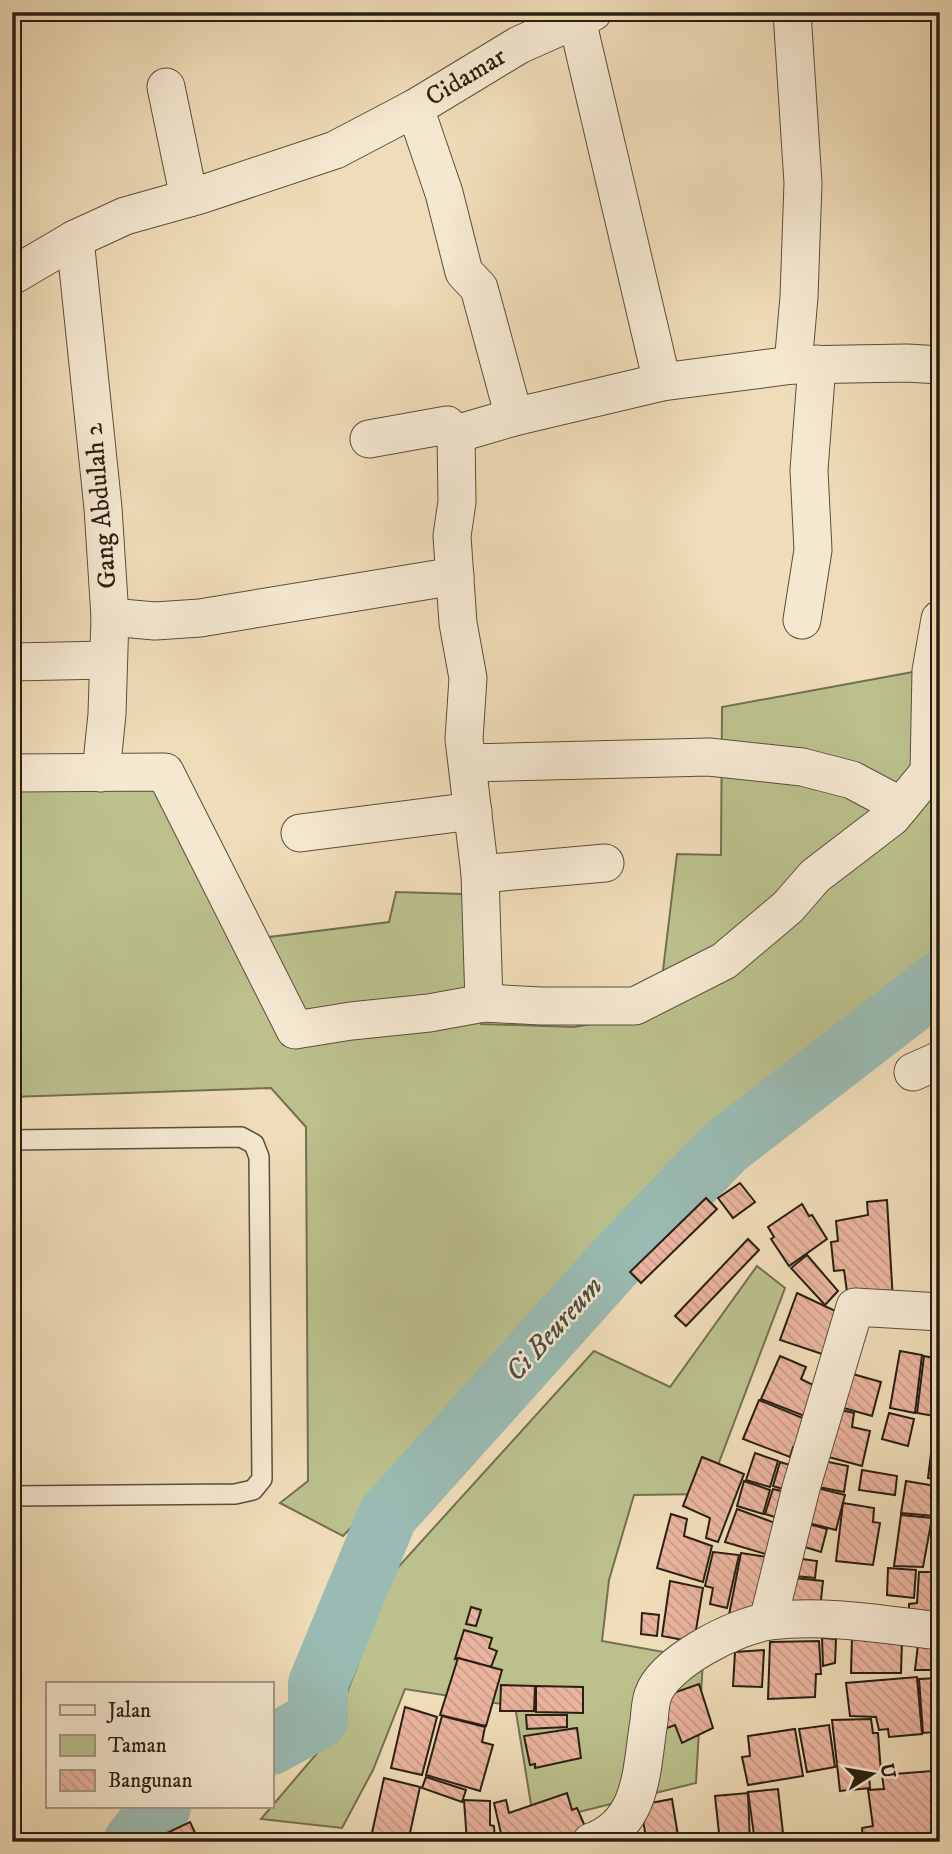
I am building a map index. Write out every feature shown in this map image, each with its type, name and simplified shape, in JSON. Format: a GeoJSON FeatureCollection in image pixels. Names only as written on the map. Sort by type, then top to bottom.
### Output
{"type":"FeatureCollection","features":[{"type":"Feature","properties":{"kind":"street"},"geometry":{"type":"LineString","coordinates":[[792,12],[803,184],[799,297],[805,364],[813,550],[802,620]]}},
{"type":"Feature","properties":{"kind":"street"},"geometry":{"type":"LineString","coordinates":[[585,16],[662,382]]}},
{"type":"Feature","properties":{"kind":"street","name":"Cidamar"},"geometry":{"type":"LineString","coordinates":[[12,276],[75,239],[125,216],[335,150],[415,108],[499,56],[585,16]]}},
{"type":"Feature","properties":{"kind":"street"},"geometry":{"type":"LineString","coordinates":[[166,88],[189,198]]}},
{"type":"Feature","properties":{"kind":"street"},"geometry":{"type":"LineString","coordinates":[[415,108],[444,193],[464,272],[479,288],[514,417]]}},
{"type":"Feature","properties":{"kind":"street","name":"Gang Abdulah 2"},"geometry":{"type":"LineString","coordinates":[[75,239],[103,508],[110,617],[107,714],[101,773]]}},
{"type":"Feature","properties":{"kind":"street"},"geometry":{"type":"LineString","coordinates":[[456,434],[514,417],[662,382],[805,364],[940,365]]}},
{"type":"Feature","properties":{"kind":"street"},"geometry":{"type":"LineString","coordinates":[[369,439],[447,425],[456,434],[457,502],[452,536],[458,623],[468,678],[464,739],[480,874],[484,1003]]}},
{"type":"Feature","properties":{"kind":"street"},"geometry":{"type":"LineString","coordinates":[[110,617],[155,621],[211,617],[455,576]]}},
{"type":"Feature","properties":{"kind":"street"},"geometry":{"type":"LineString","coordinates":[[12,773],[165,772],[295,1030],[484,1003],[635,1006],[724,961],[788,908],[815,876],[892,817],[934,775],[931,671],[940,619]]}},
{"type":"Feature","properties":{"kind":"street"},"geometry":{"type":"LineString","coordinates":[[12,662],[107,660]]}},
{"type":"Feature","properties":{"kind":"street"},"geometry":{"type":"LineString","coordinates":[[468,762],[709,757],[814,771],[852,780],[901,806]]}},
{"type":"Feature","properties":{"kind":"street"},"geometry":{"type":"LineString","coordinates":[[300,833],[473,811]]}},
{"type":"Feature","properties":{"kind":"street"},"geometry":{"type":"LineString","coordinates":[[480,874],[605,863]]}},
{"type":"Feature","properties":{"kind":"street"},"geometry":{"type":"LineString","coordinates":[[768,1621],[802,1488],[855,1307],[940,1312]]}},
{"type":"Feature","properties":{"kind":"street"},"geometry":{"type":"LineString","coordinates":[[591,1842],[609,1835],[626,1817],[637,1796],[653,1693],[671,1672],[694,1652],[727,1634],[768,1621],[805,1619],[940,1631]]}},
{"type":"Feature","properties":{"kind":"lane"},"geometry":{"type":"LineString","coordinates":[[12,1140],[241,1137],[254,1144],[259,1157],[262,1479],[253,1490],[235,1494],[12,1496]]}},
{"type":"Feature","properties":{"kind":"green space"},"geometry":{"type":"Polygon","coordinates":[[[940,667],[940,951],[674,1188],[343,1536],[280,1503],[308,1481],[306,1127],[271,1088],[12,1097],[12,784],[164,778],[237,941],[389,922],[396,892],[464,894],[470,991],[481,1024],[574,1027],[658,1012],[677,854],[721,855],[722,707],[940,667]]]}},
{"type":"Feature","properties":{"kind":"green space"},"geometry":{"type":"Polygon","coordinates":[[[757,1266],[785,1288],[707,1494],[634,1495],[609,1580],[602,1641],[703,1659],[696,1783],[534,1823],[515,1706],[405,1689],[373,1770],[342,1828],[261,1819],[330,1738],[391,1575],[594,1351],[670,1387],[757,1266]]]}},
{"type":"Feature","properties":{"kind":"building"},"geometry":{"type":"Polygon","coordinates":[[[740,1183],[755,1202],[733,1218],[718,1198],[740,1183]]]}},
{"type":"Feature","properties":{"kind":"building"},"geometry":{"type":"Polygon","coordinates":[[[706,1198],[717,1209],[641,1283],[630,1272],[706,1198]]]}},
{"type":"Feature","properties":{"kind":"building"},"geometry":{"type":"Polygon","coordinates":[[[887,1200],[893,1301],[849,1306],[844,1270],[834,1271],[831,1242],[838,1241],[836,1221],[868,1215],[867,1202],[887,1200]]]}},
{"type":"Feature","properties":{"kind":"building"},"geometry":{"type":"Polygon","coordinates":[[[802,1204],[827,1239],[789,1266],[771,1239],[774,1237],[768,1227],[802,1204]]]}},
{"type":"Feature","properties":{"kind":"building"},"geometry":{"type":"Polygon","coordinates":[[[748,1239],[759,1250],[686,1326],[675,1316],[748,1239]]]}},
{"type":"Feature","properties":{"kind":"building"},"geometry":{"type":"Polygon","coordinates":[[[807,1255],[838,1291],[825,1305],[791,1268],[807,1255]]]}},
{"type":"Feature","properties":{"kind":"building"},"geometry":{"type":"Polygon","coordinates":[[[797,1293],[844,1315],[828,1356],[780,1340],[797,1293]]]}},
{"type":"Feature","properties":{"kind":"building"},"geometry":{"type":"Polygon","coordinates":[[[900,1351],[922,1355],[915,1413],[890,1408],[900,1351]]]}},
{"type":"Feature","properties":{"kind":"building"},"geometry":{"type":"Polygon","coordinates":[[[780,1356],[806,1367],[801,1379],[817,1387],[807,1417],[761,1399],[780,1356]]]}},
{"type":"Feature","properties":{"kind":"building"},"geometry":{"type":"Polygon","coordinates":[[[924,1356],[940,1359],[940,1417],[917,1413],[924,1356]]]}},
{"type":"Feature","properties":{"kind":"building"},"geometry":{"type":"Polygon","coordinates":[[[842,1371],[881,1382],[872,1416],[833,1405],[842,1371]]]}},
{"type":"Feature","properties":{"kind":"building"},"geometry":{"type":"Polygon","coordinates":[[[759,1400],[810,1421],[801,1450],[793,1447],[790,1457],[743,1439],[759,1400]]]}},
{"type":"Feature","properties":{"kind":"building"},"geometry":{"type":"Polygon","coordinates":[[[832,1408],[854,1413],[852,1427],[870,1431],[862,1466],[821,1455],[832,1408]]]}},
{"type":"Feature","properties":{"kind":"building"},"geometry":{"type":"Polygon","coordinates":[[[889,1413],[914,1419],[908,1446],[882,1439],[889,1413]]]}},
{"type":"Feature","properties":{"kind":"building"},"geometry":{"type":"Polygon","coordinates":[[[933,1437],[940,1438],[940,1479],[928,1478],[933,1437]]]}},
{"type":"Feature","properties":{"kind":"building"},"geometry":{"type":"Polygon","coordinates":[[[755,1453],[778,1461],[770,1487],[746,1480],[755,1453]]]}},
{"type":"Feature","properties":{"kind":"building"},"geometry":{"type":"Polygon","coordinates":[[[702,1457],[744,1474],[718,1542],[706,1538],[710,1518],[683,1506],[702,1457]]]}},
{"type":"Feature","properties":{"kind":"building"},"geometry":{"type":"Polygon","coordinates":[[[814,1459],[848,1466],[844,1492],[808,1485],[814,1459]]]}},
{"type":"Feature","properties":{"kind":"building"},"geometry":{"type":"Polygon","coordinates":[[[780,1462],[803,1469],[796,1493],[773,1486],[780,1462]]]}},
{"type":"Feature","properties":{"kind":"building"},"geometry":{"type":"Polygon","coordinates":[[[862,1470],[897,1476],[895,1495],[859,1490],[862,1470]]]}},
{"type":"Feature","properties":{"kind":"building"},"geometry":{"type":"Polygon","coordinates":[[[744,1481],[770,1490],[763,1514],[737,1506],[744,1481]]]}},
{"type":"Feature","properties":{"kind":"building"},"geometry":{"type":"Polygon","coordinates":[[[906,1481],[936,1486],[934,1516],[901,1513],[906,1481]]]}},
{"type":"Feature","properties":{"kind":"building"},"geometry":{"type":"Polygon","coordinates":[[[805,1485],[845,1495],[836,1530],[797,1520],[805,1485]]]}},
{"type":"Feature","properties":{"kind":"building"},"geometry":{"type":"Polygon","coordinates":[[[773,1489],[793,1494],[785,1520],[765,1514],[773,1489]]]}},
{"type":"Feature","properties":{"kind":"building"},"geometry":{"type":"Polygon","coordinates":[[[843,1503],[874,1508],[873,1522],[880,1523],[873,1565],[836,1561],[843,1503]]]}},
{"type":"Feature","properties":{"kind":"building"},"geometry":{"type":"Polygon","coordinates":[[[737,1509],[778,1524],[769,1555],[725,1542],[737,1509]]]}},
{"type":"Feature","properties":{"kind":"building"},"geometry":{"type":"Polygon","coordinates":[[[671,1514],[687,1519],[684,1536],[712,1546],[703,1582],[657,1568],[671,1514]]]}},
{"type":"Feature","properties":{"kind":"building"},"geometry":{"type":"Polygon","coordinates":[[[901,1515],[932,1518],[923,1567],[894,1566],[901,1515]]]}},
{"type":"Feature","properties":{"kind":"building"},"geometry":{"type":"Polygon","coordinates":[[[801,1522],[827,1529],[821,1552],[795,1544],[801,1522]]]}},
{"type":"Feature","properties":{"kind":"building"},"geometry":{"type":"Polygon","coordinates":[[[713,1552],[739,1555],[727,1608],[710,1604],[713,1588],[705,1586],[713,1552]]]}},
{"type":"Feature","properties":{"kind":"building"},"geometry":{"type":"Polygon","coordinates":[[[741,1553],[774,1558],[761,1623],[728,1620],[741,1553]]]}},
{"type":"Feature","properties":{"kind":"building"},"geometry":{"type":"Polygon","coordinates":[[[788,1557],[817,1561],[815,1578],[786,1575],[788,1557]]]}},
{"type":"Feature","properties":{"kind":"building"},"geometry":{"type":"Polygon","coordinates":[[[888,1568],[916,1570],[914,1598],[887,1595],[888,1568]]]}},
{"type":"Feature","properties":{"kind":"building"},"geometry":{"type":"Polygon","coordinates":[[[919,1572],[940,1572],[940,1623],[909,1615],[909,1604],[917,1603],[919,1572]]]}},
{"type":"Feature","properties":{"kind":"building"},"geometry":{"type":"Polygon","coordinates":[[[785,1577],[823,1581],[819,1618],[776,1614],[785,1577]]]}},
{"type":"Feature","properties":{"kind":"building"},"geometry":{"type":"Polygon","coordinates":[[[670,1581],[703,1588],[694,1642],[662,1636],[670,1581]]]}},
{"type":"Feature","properties":{"kind":"building"},"geometry":{"type":"Polygon","coordinates":[[[471,1607],[481,1610],[476,1626],[466,1624],[471,1607]]]}},
{"type":"Feature","properties":{"kind":"building"},"geometry":{"type":"Polygon","coordinates":[[[642,1613],[659,1615],[657,1636],[641,1634],[642,1613]]]}},
{"type":"Feature","properties":{"kind":"building"},"geometry":{"type":"Polygon","coordinates":[[[464,1630],[492,1638],[489,1648],[497,1651],[491,1667],[455,1659],[464,1630]]]}},
{"type":"Feature","properties":{"kind":"building"},"geometry":{"type":"Polygon","coordinates":[[[919,1636],[940,1638],[940,1670],[915,1670],[919,1636]]]}},
{"type":"Feature","properties":{"kind":"building"},"geometry":{"type":"Polygon","coordinates":[[[852,1637],[902,1639],[901,1673],[851,1673],[852,1637]]]}},
{"type":"Feature","properties":{"kind":"building"},"geometry":{"type":"Polygon","coordinates":[[[822,1638],[836,1639],[835,1663],[823,1666],[822,1638]]]}},
{"type":"Feature","properties":{"kind":"building"},"geometry":{"type":"Polygon","coordinates":[[[819,1641],[821,1674],[816,1674],[815,1697],[768,1699],[770,1642],[819,1641]]]}},
{"type":"Feature","properties":{"kind":"building"},"geometry":{"type":"Polygon","coordinates":[[[764,1650],[762,1687],[733,1686],[735,1652],[764,1650]]]}},
{"type":"Feature","properties":{"kind":"building"},"geometry":{"type":"Polygon","coordinates":[[[458,1658],[502,1670],[486,1726],[440,1715],[458,1658]]]}},
{"type":"Feature","properties":{"kind":"building"},"geometry":{"type":"Polygon","coordinates":[[[917,1677],[922,1734],[889,1737],[888,1729],[879,1730],[876,1717],[850,1716],[846,1683],[917,1677]]]}},
{"type":"Feature","properties":{"kind":"building"},"geometry":{"type":"Polygon","coordinates":[[[940,1678],[940,1735],[935,1736],[934,1732],[923,1733],[919,1679],[940,1678]]]}},
{"type":"Feature","properties":{"kind":"building"},"geometry":{"type":"Polygon","coordinates":[[[699,1684],[713,1728],[682,1743],[675,1725],[667,1728],[656,1699],[699,1684]]]}},
{"type":"Feature","properties":{"kind":"building"},"geometry":{"type":"Polygon","coordinates":[[[501,1685],[535,1686],[534,1711],[500,1711],[501,1685]]]}},
{"type":"Feature","properties":{"kind":"building"},"geometry":{"type":"Polygon","coordinates":[[[536,1686],[583,1687],[583,1713],[536,1712],[536,1686]]]}},
{"type":"Feature","properties":{"kind":"building"},"geometry":{"type":"Polygon","coordinates":[[[405,1707],[437,1717],[422,1775],[391,1768],[405,1707]]]}},
{"type":"Feature","properties":{"kind":"building"},"geometry":{"type":"Polygon","coordinates":[[[526,1715],[567,1715],[567,1727],[527,1729],[526,1715]]]}},
{"type":"Feature","properties":{"kind":"building"},"geometry":{"type":"Polygon","coordinates":[[[442,1716],[485,1727],[482,1742],[493,1745],[480,1791],[426,1775],[442,1716]]]}},
{"type":"Feature","properties":{"kind":"building"},"geometry":{"type":"Polygon","coordinates":[[[871,1719],[873,1733],[878,1733],[881,1773],[869,1775],[870,1788],[840,1791],[832,1720],[871,1719]]]}},
{"type":"Feature","properties":{"kind":"building"},"geometry":{"type":"Polygon","coordinates":[[[829,1725],[835,1767],[807,1772],[799,1729],[829,1725]]]}},
{"type":"Feature","properties":{"kind":"building"},"geometry":{"type":"Polygon","coordinates":[[[577,1728],[581,1758],[535,1768],[535,1764],[530,1765],[524,1736],[577,1728]]]}},
{"type":"Feature","properties":{"kind":"building"},"geometry":{"type":"Polygon","coordinates":[[[795,1729],[803,1776],[748,1785],[742,1757],[750,1756],[748,1736],[795,1729]]]}},
{"type":"Feature","properties":{"kind":"building"},"geometry":{"type":"Polygon","coordinates":[[[932,1771],[934,1777],[939,1777],[940,1783],[940,1842],[858,1842],[863,1840],[862,1828],[873,1826],[868,1790],[884,1789],[882,1775],[932,1771]]]}},
{"type":"Feature","properties":{"kind":"building"},"geometry":{"type":"Polygon","coordinates":[[[426,1777],[466,1790],[462,1802],[422,1788],[426,1777]]]}},
{"type":"Feature","properties":{"kind":"building"},"geometry":{"type":"Polygon","coordinates":[[[384,1778],[420,1787],[408,1842],[370,1842],[384,1778]]]}},
{"type":"Feature","properties":{"kind":"building"},"geometry":{"type":"Polygon","coordinates":[[[778,1789],[784,1842],[755,1842],[748,1792],[778,1789]]]}},
{"type":"Feature","properties":{"kind":"building"},"geometry":{"type":"Polygon","coordinates":[[[567,1793],[572,1810],[577,1808],[587,1831],[557,1842],[503,1842],[494,1803],[506,1800],[509,1813],[567,1793]]]}},
{"type":"Feature","properties":{"kind":"building"},"geometry":{"type":"Polygon","coordinates":[[[748,1793],[750,1842],[720,1842],[715,1796],[748,1793]]]}},
{"type":"Feature","properties":{"kind":"building"},"geometry":{"type":"Polygon","coordinates":[[[672,1799],[679,1842],[647,1842],[640,1805],[672,1799]]]}},
{"type":"Feature","properties":{"kind":"building"},"geometry":{"type":"Polygon","coordinates":[[[464,1800],[490,1801],[490,1825],[494,1826],[495,1842],[467,1842],[464,1800]]]}},
{"type":"Feature","properties":{"kind":"building"},"geometry":{"type":"Polygon","coordinates":[[[190,1822],[198,1839],[195,1842],[153,1842],[152,1840],[190,1822]]]}},
{"type":"Feature","properties":{"kind":"waterway","name":"Ci Beureum"},"geometry":{"type":"LineString","coordinates":[[273,1744],[318,1719],[318,1684],[388,1515],[623,1253],[725,1147],[940,981]]}},
{"type":"Feature","properties":{"kind":"waterway","name":"Ci Beureum"},"geometry":{"type":"LineString","coordinates":[[133,1842],[160,1808]]}}]}
